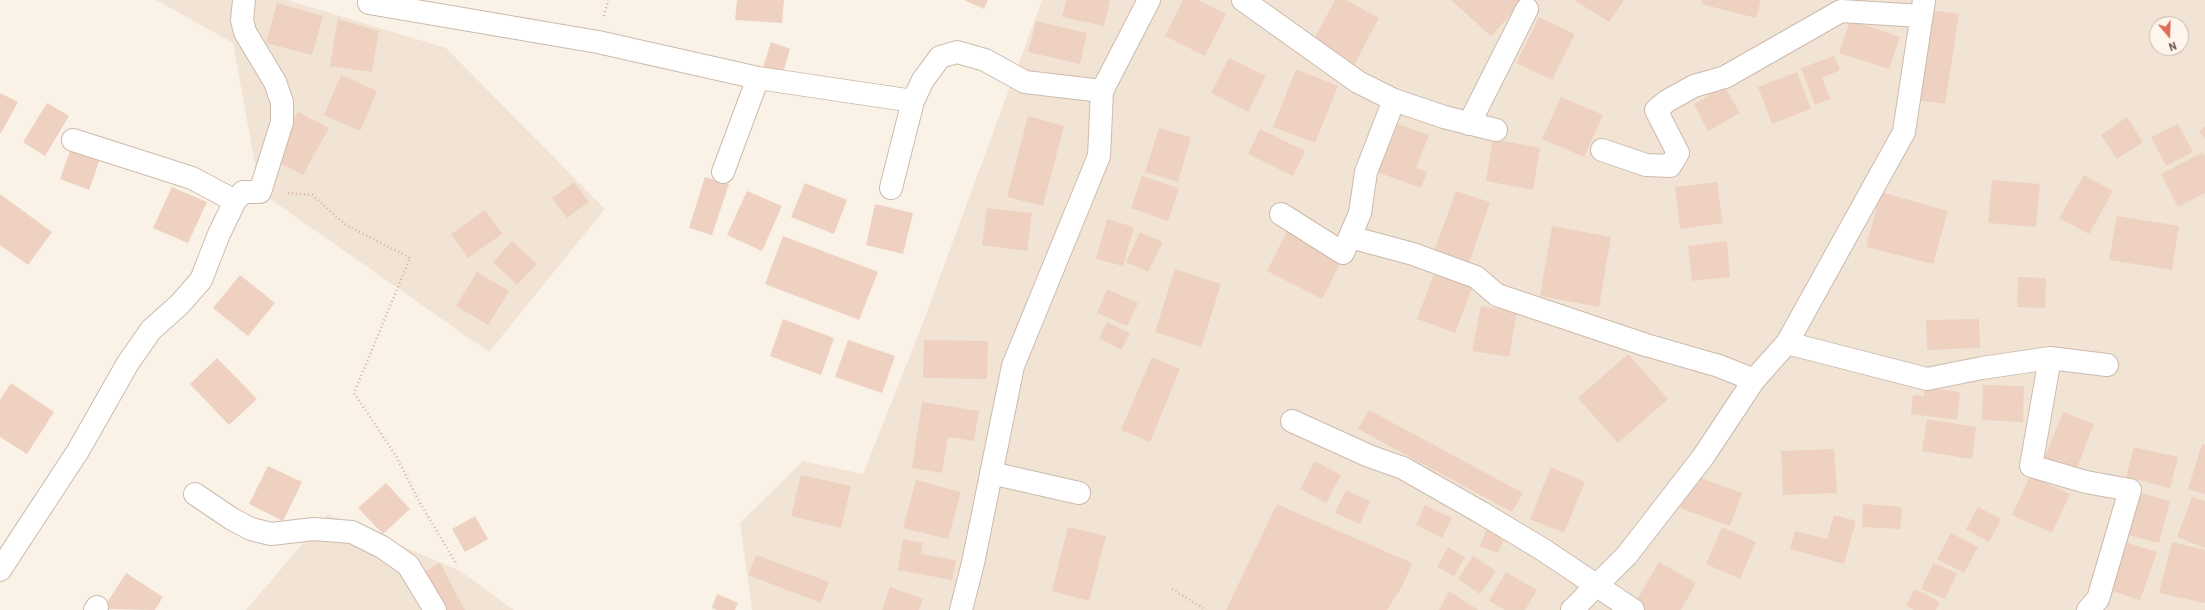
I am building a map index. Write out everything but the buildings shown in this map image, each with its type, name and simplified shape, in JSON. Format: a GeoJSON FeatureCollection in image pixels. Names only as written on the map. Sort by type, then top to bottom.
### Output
{"type":"FeatureCollection","features":[{"type":"Feature","properties":{"kind":"street"},"geometry":{"type":"LineString","coordinates":[[0,570],[78,451],[128,363],[151,330],[180,304],[201,280],[219,234],[235,201],[243,192],[260,192],[282,122],[282,102],[275,82],[245,32],[242,20],[244,0]]}},
{"type":"Feature","properties":{"kind":"street"},"geometry":{"type":"LineString","coordinates":[[961,610],[973,563],[1012,366],[1099,156],[1102,91],[1149,0]]}},
{"type":"Feature","properties":{"kind":"street"},"geometry":{"type":"LineString","coordinates":[[1243,0],[1358,82],[1394,100],[1444,118],[1496,130]]}},
{"type":"Feature","properties":{"kind":"street"},"geometry":{"type":"LineString","coordinates":[[368,2],[598,42],[758,78],[913,101]]}},
{"type":"Feature","properties":{"kind":"street"},"geometry":{"type":"LineString","coordinates":[[1572,610],[1627,555],[1703,457],[1754,380],[1787,343],[1904,132],[1922,8],[1841,11],[1725,77],[1694,86],[1667,101],[1656,110],[1678,153],[1670,166],[1646,165],[1602,150]]}},
{"type":"Feature","properties":{"kind":"street"},"geometry":{"type":"LineString","coordinates":[[1469,124],[1527,9]]}},
{"type":"Feature","properties":{"kind":"street"},"geometry":{"type":"LineString","coordinates":[[891,188],[913,101],[923,80],[940,57],[957,52],[985,60],[1025,82],[1102,91]]}},
{"type":"Feature","properties":{"kind":"street"},"geometry":{"type":"LineString","coordinates":[[723,172],[758,78]]}},
{"type":"Feature","properties":{"kind":"street"},"geometry":{"type":"LineString","coordinates":[[1281,214],[1343,253],[1360,213],[1366,172],[1394,100]]}},
{"type":"Feature","properties":{"kind":"street"},"geometry":{"type":"LineString","coordinates":[[73,140],[192,178],[235,201]]}},
{"type":"Feature","properties":{"kind":"street"},"geometry":{"type":"LineString","coordinates":[[1350,237],[1413,254],[1476,277],[1497,295],[1646,345],[1719,366],[1754,380]]}},
{"type":"Feature","properties":{"kind":"street"},"geometry":{"type":"LineString","coordinates":[[1787,343],[1926,379],[1982,368],[2050,358],[2107,365]]}},
{"type":"Feature","properties":{"kind":"street"},"geometry":{"type":"LineString","coordinates":[[2050,358],[2031,466],[2086,482],[2130,490],[2098,599],[2088,610]]}},
{"type":"Feature","properties":{"kind":"street"},"geometry":{"type":"LineString","coordinates":[[1292,421],[1369,456],[1403,468],[1489,517],[1633,610]]}},
{"type":"Feature","properties":{"kind":"street"},"geometry":{"type":"LineString","coordinates":[[991,473],[1079,493]]}},
{"type":"Feature","properties":{"kind":"street"},"geometry":{"type":"LineString","coordinates":[[195,494],[232,519],[251,529],[270,534],[314,529],[352,532],[382,547],[408,565],[435,610]]}},
{"type":"Feature","properties":{"kind":"path"},"geometry":{"type":"LineString","coordinates":[[260,192],[312,195],[346,225],[410,258],[354,393],[396,456],[420,504],[457,565]]}},
{"type":"Feature","properties":{"kind":"path"},"geometry":{"type":"LineString","coordinates":[[1172,589],[1206,610]]}},
{"type":"Feature","properties":{"kind":"shaded area"},"geometry":{"type":"Polygon","coordinates":[[[156,0],[287,0],[446,48],[605,209],[489,352],[260,192],[233,43],[156,0]]]}},
{"type":"Feature","properties":{"kind":"shaded area"},"geometry":{"type":"Polygon","coordinates":[[[1042,0],[2205,0],[2205,610],[752,610],[740,523],[803,461],[863,474],[921,328],[1042,0]]]}},
{"type":"Feature","properties":{"kind":"shaded area"},"geometry":{"type":"Polygon","coordinates":[[[328,514],[460,571],[514,610],[246,610],[328,514]]]}}]}
